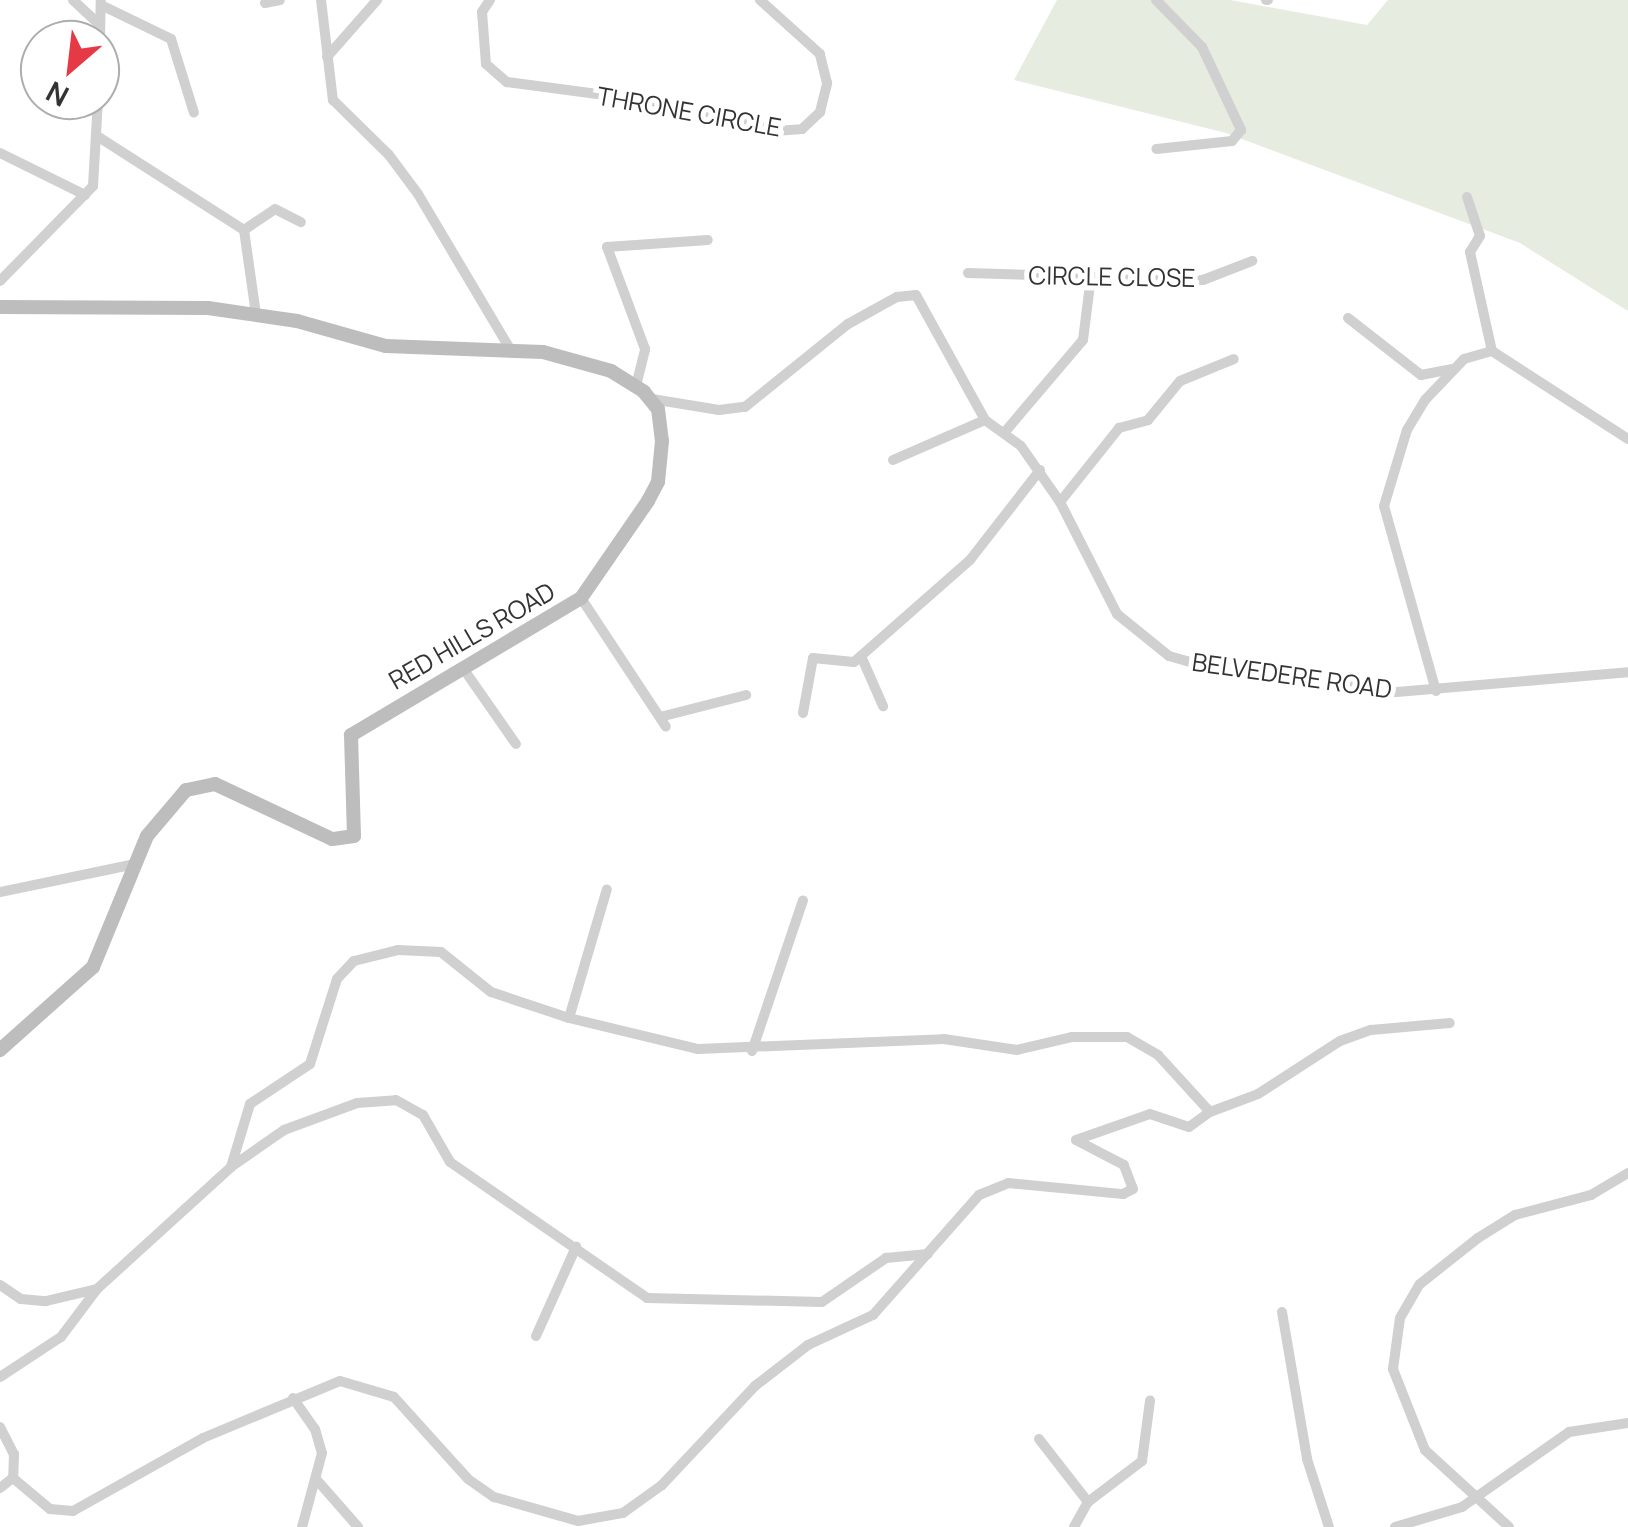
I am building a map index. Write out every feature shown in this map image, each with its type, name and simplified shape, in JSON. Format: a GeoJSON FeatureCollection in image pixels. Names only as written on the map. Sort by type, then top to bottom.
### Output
{"type":"FeatureCollection","features":[{"type":"Feature","properties":{"kind":"main road"},"geometry":{"type":"LineString","coordinates":[[0,308],[256,314],[386,346],[508,347],[580,360],[636,386],[652,399]]}},
{"type":"Feature","properties":{"kind":"main road","name":"RED HILLS ROAD"},"geometry":{"type":"LineString","coordinates":[[0,1050],[93,966],[147,836],[197,786],[231,789],[332,840],[354,836],[351,735],[465,671],[580,598],[616,556],[658,482],[662,441],[652,399]]}},
{"type":"Feature","properties":{"kind":"street"},"geometry":{"type":"LineString","coordinates":[[72,0],[94,20]]}},
{"type":"Feature","properties":{"kind":"street"},"geometry":{"type":"LineString","coordinates":[[265,3],[280,0]]}},
{"type":"Feature","properties":{"kind":"street"},"geometry":{"type":"LineString","coordinates":[[321,0],[333,100],[389,155],[418,194],[508,347]]}},
{"type":"Feature","properties":{"kind":"street"},"geometry":{"type":"LineString","coordinates":[[326,57],[377,0]]}},
{"type":"Feature","properties":{"kind":"street","name":"THRONE CIRCLE"},"geometry":{"type":"LineString","coordinates":[[490,0],[482,12],[486,64],[507,82],[671,104],[775,131],[802,129],[820,112],[828,83],[820,54],[760,0]]}},
{"type":"Feature","properties":{"kind":"street"},"geometry":{"type":"LineString","coordinates":[[1156,0],[1202,47],[1241,130],[1232,141],[1156,149]]}},
{"type":"Feature","properties":{"kind":"street"},"geometry":{"type":"LineString","coordinates":[[101,2],[172,39],[194,113]]}},
{"type":"Feature","properties":{"kind":"street"},"geometry":{"type":"LineString","coordinates":[[0,282],[92,186],[97,120]]}},
{"type":"Feature","properties":{"kind":"street"},"geometry":{"type":"LineString","coordinates":[[96,136],[244,230],[256,314]]}},
{"type":"Feature","properties":{"kind":"street"},"geometry":{"type":"LineString","coordinates":[[0,153],[86,195]]}},
{"type":"Feature","properties":{"kind":"street"},"geometry":{"type":"LineString","coordinates":[[1467,197],[1480,236],[1470,252],[1492,351],[1628,439]]}},
{"type":"Feature","properties":{"kind":"street"},"geometry":{"type":"LineString","coordinates":[[244,230],[275,209],[301,222]]}},
{"type":"Feature","properties":{"kind":"street"},"geometry":{"type":"LineString","coordinates":[[636,386],[646,349],[607,248],[708,240]]}},
{"type":"Feature","properties":{"kind":"street","name":"CIRCLE CLOSE"},"geometry":{"type":"LineString","coordinates":[[968,273],[1203,280],[1252,261]]}},
{"type":"Feature","properties":{"kind":"street"},"geometry":{"type":"LineString","coordinates":[[1004,432],[1083,340],[1091,277]]}},
{"type":"Feature","properties":{"kind":"street"},"geometry":{"type":"LineString","coordinates":[[652,399],[719,410],[746,407],[848,324],[909,294],[930,311],[984,420],[893,460]]}},
{"type":"Feature","properties":{"kind":"street"},"geometry":{"type":"LineString","coordinates":[[1348,318],[1421,375],[1452,369],[1492,351]]}},
{"type":"Feature","properties":{"kind":"street"},"geometry":{"type":"LineString","coordinates":[[1060,502],[1119,428],[1148,420],[1180,380],[1234,359]]}},
{"type":"Feature","properties":{"kind":"street"},"geometry":{"type":"LineString","coordinates":[[1436,691],[1384,506],[1407,430],[1452,369]]}},
{"type":"Feature","properties":{"kind":"street","name":"BELVEDERE ROAD"},"geometry":{"type":"LineString","coordinates":[[984,420],[1004,432],[1040,470],[1117,614],[1169,656],[1318,684],[1436,691],[1628,672]]}},
{"type":"Feature","properties":{"kind":"street"},"geometry":{"type":"LineString","coordinates":[[803,713],[816,656],[848,665],[861,656],[970,560],[1040,470]]}},
{"type":"Feature","properties":{"kind":"street"},"geometry":{"type":"LineString","coordinates":[[580,598],[663,722],[746,695]]}},
{"type":"Feature","properties":{"kind":"street"},"geometry":{"type":"LineString","coordinates":[[861,656],[883,706]]}},
{"type":"Feature","properties":{"kind":"street"},"geometry":{"type":"LineString","coordinates":[[465,671],[516,744]]}},
{"type":"Feature","properties":{"kind":"street"},"geometry":{"type":"LineString","coordinates":[[0,892],[136,864]]}},
{"type":"Feature","properties":{"kind":"street"},"geometry":{"type":"LineString","coordinates":[[569,1018],[607,889]]}},
{"type":"Feature","properties":{"kind":"street"},"geometry":{"type":"LineString","coordinates":[[752,1051],[803,900]]}},
{"type":"Feature","properties":{"kind":"street"},"geometry":{"type":"LineString","coordinates":[[231,1167],[250,1104],[310,1064],[327,1000],[354,961],[398,950],[441,952],[491,992],[666,1044],[752,1051],[944,1039],[1017,1050],[1072,1037],[1126,1037],[1158,1055],[1210,1112]]}},
{"type":"Feature","properties":{"kind":"street"},"geometry":{"type":"LineString","coordinates":[[13,1478],[50,1509],[73,1510],[203,1438],[340,1380],[378,1387],[481,1488],[579,1524],[639,1504],[754,1386],[808,1345],[873,1315],[979,1195],[1008,1183],[1123,1194],[1133,1189],[1124,1165],[1084,1150],[1076,1140],[1086,1132],[1150,1114],[1189,1127],[1210,1112],[1258,1094],[1340,1041],[1371,1030],[1450,1023]]}},
{"type":"Feature","properties":{"kind":"street"},"geometry":{"type":"LineString","coordinates":[[0,1378],[62,1337],[97,1289],[231,1167],[284,1130],[357,1103],[396,1100],[423,1115],[450,1162],[646,1298],[700,1304],[822,1302],[886,1258],[928,1254]]}},
{"type":"Feature","properties":{"kind":"street"},"geometry":{"type":"LineString","coordinates":[[1508,1527],[1425,1450],[1392,1369],[1400,1318],[1420,1284],[1478,1238],[1515,1215],[1591,1195],[1628,1173]]}},
{"type":"Feature","properties":{"kind":"street"},"geometry":{"type":"LineString","coordinates":[[536,1336],[576,1247]]}},
{"type":"Feature","properties":{"kind":"street"},"geometry":{"type":"LineString","coordinates":[[0,1285],[20,1298],[46,1301],[97,1289]]}},
{"type":"Feature","properties":{"kind":"street"},"geometry":{"type":"LineString","coordinates":[[1282,1312],[1307,1459],[1330,1527]]}},
{"type":"Feature","properties":{"kind":"street"},"geometry":{"type":"LineString","coordinates":[[293,1398],[320,1439],[316,1479],[302,1527]]}},
{"type":"Feature","properties":{"kind":"street"},"geometry":{"type":"LineString","coordinates":[[1074,1527],[1088,1502],[1142,1461],[1150,1401]]}},
{"type":"Feature","properties":{"kind":"street"},"geometry":{"type":"LineString","coordinates":[[1395,1527],[1474,1499],[1569,1432],[1628,1423]]}},
{"type":"Feature","properties":{"kind":"street"},"geometry":{"type":"LineString","coordinates":[[0,1426],[14,1454],[13,1478]]}},
{"type":"Feature","properties":{"kind":"street"},"geometry":{"type":"LineString","coordinates":[[1039,1439],[1088,1502]]}},
{"type":"Feature","properties":{"kind":"street"},"geometry":{"type":"LineString","coordinates":[[0,1488],[13,1478]]}},
{"type":"Feature","properties":{"kind":"street"},"geometry":{"type":"LineString","coordinates":[[316,1479],[358,1527]]}},
{"type":"Feature","properties":{"kind":"shaded area"},"geometry":{"type":"Polygon","coordinates":[[[1057,0],[1230,0],[1367,25],[1388,0],[1628,0],[1628,311],[1520,243],[1226,133],[1014,80],[1057,0]]]}}]}
